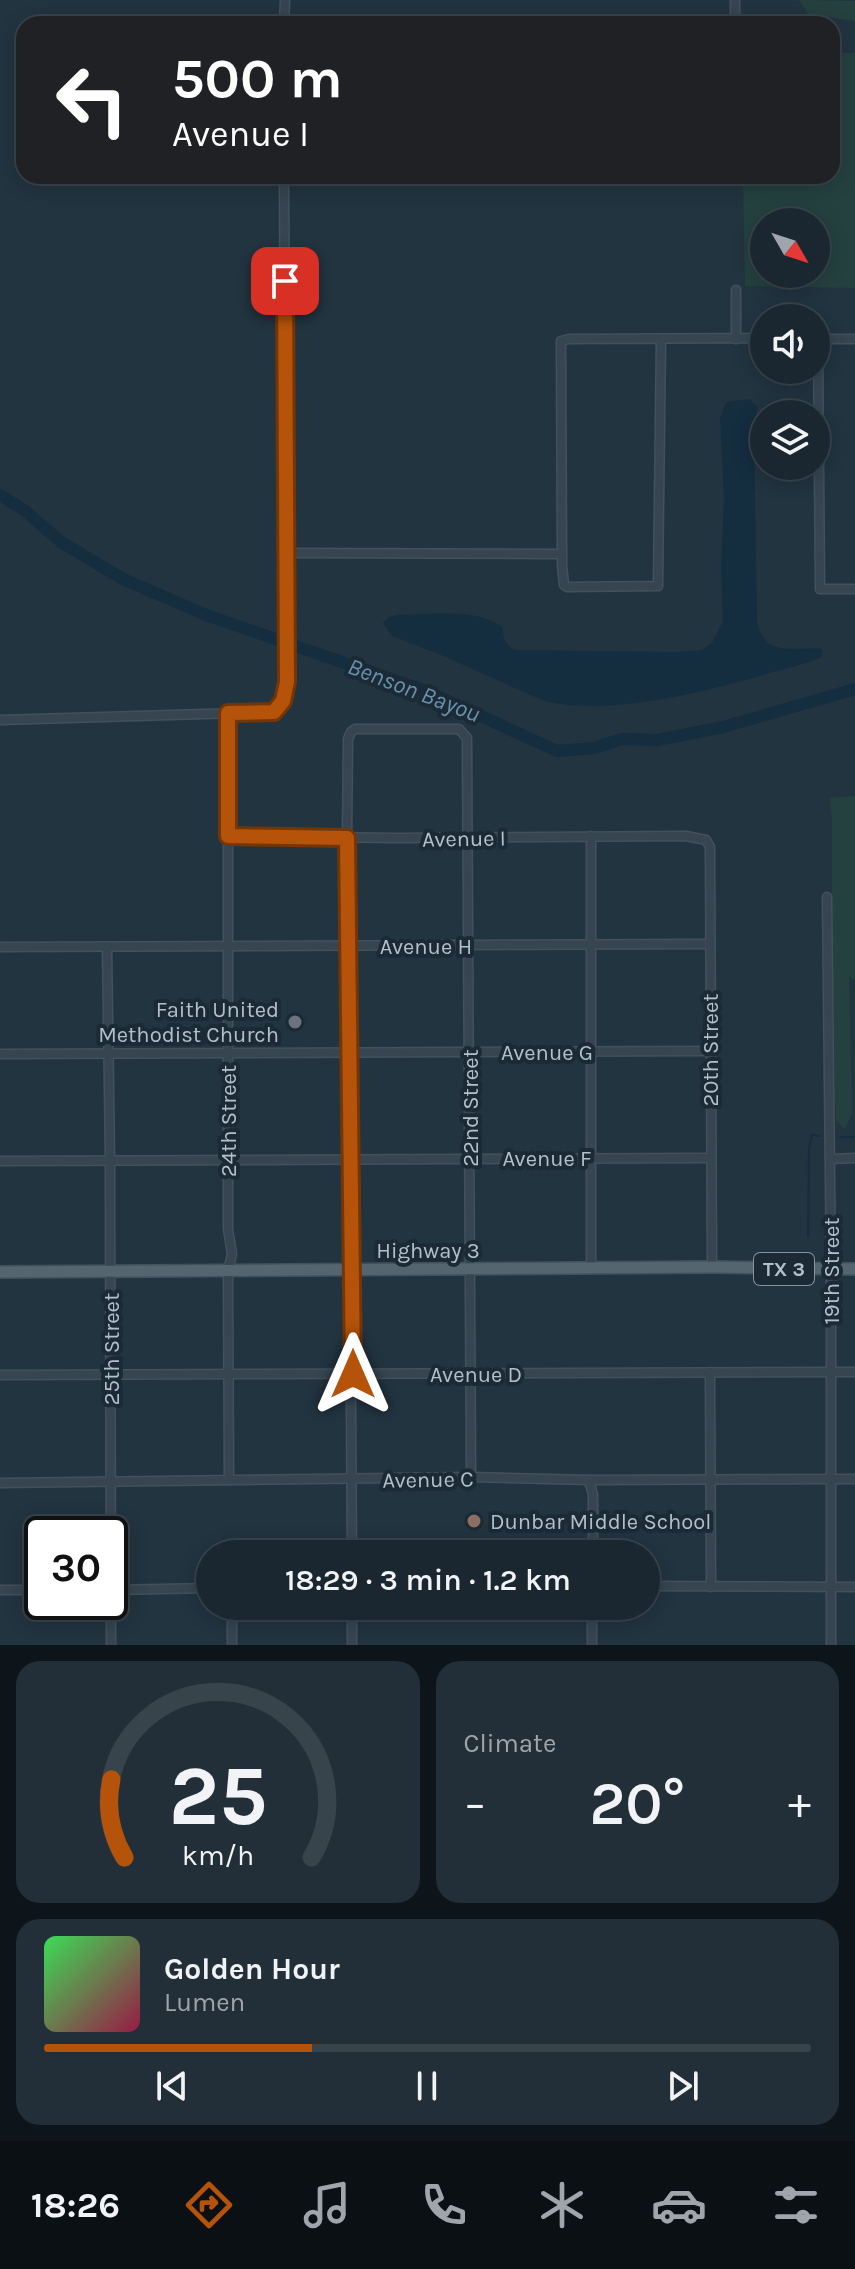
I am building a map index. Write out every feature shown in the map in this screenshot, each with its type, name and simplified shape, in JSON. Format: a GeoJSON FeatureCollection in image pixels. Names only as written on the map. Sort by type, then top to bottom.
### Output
{"type":"FeatureCollection","features":[{"type":"Feature","properties":{"kind":"main road","name":"Highway 3"},"geometry":{"type":"LineString","coordinates":[[0,1272],[712,1267]]}},
{"type":"Feature","properties":{"kind":"main road","name":"TX 3"},"geometry":{"type":"LineString","coordinates":[[712,1267],[855,1269]]}},
{"type":"Feature","properties":{"kind":"street"},"geometry":{"type":"LineString","coordinates":[[0,720],[274,712],[283,701],[287,682],[284,184]]}},
{"type":"Feature","properties":{"kind":"street"},"geometry":{"type":"LineString","coordinates":[[736,290],[736,339]]}},
{"type":"Feature","properties":{"kind":"street"},"geometry":{"type":"LineString","coordinates":[[661,339],[658,586],[567,587],[563,578],[562,554],[561,341],[569,339],[661,339],[750,339]]}},
{"type":"Feature","properties":{"kind":"street"},"geometry":{"type":"LineString","coordinates":[[830,339],[855,339]]}},
{"type":"Feature","properties":{"kind":"street"},"geometry":{"type":"LineString","coordinates":[[818,384],[820,589],[855,589]]}},
{"type":"Feature","properties":{"kind":"street"},"geometry":{"type":"LineString","coordinates":[[286,553],[562,554]]}},
{"type":"Feature","properties":{"kind":"street","name":"24th Street"},"geometry":{"type":"LineString","coordinates":[[228,713],[228,1229],[232,1254],[228,1271],[229,1480]]}},
{"type":"Feature","properties":{"kind":"street","name":"22nd Street"},"geometry":{"type":"LineString","coordinates":[[347,838],[348,739],[355,729],[459,729],[467,738],[471,1477]]}},
{"type":"Feature","properties":{"kind":"street","name":"Avenue I"},"geometry":{"type":"LineString","coordinates":[[228,836],[686,836],[701,839]]}},
{"type":"Feature","properties":{"kind":"street"},"geometry":{"type":"LineString","coordinates":[[591,836],[591,1269]]}},
{"type":"Feature","properties":{"kind":"street"},"geometry":{"type":"LineString","coordinates":[[347,838],[352,1540]]}},
{"type":"Feature","properties":{"kind":"street","name":"20th Street"},"geometry":{"type":"LineString","coordinates":[[701,839],[706,840],[710,847],[712,1267]]}},
{"type":"Feature","properties":{"kind":"street","name":"19th Street"},"geometry":{"type":"LineString","coordinates":[[827,897],[831,1645]]}},
{"type":"Feature","properties":{"kind":"street","name":"Avenue H"},"geometry":{"type":"LineString","coordinates":[[0,947],[709,944]]}},
{"type":"Feature","properties":{"kind":"street","name":"25th Street"},"geometry":{"type":"LineString","coordinates":[[107,947],[111,1516]]}},
{"type":"Feature","properties":{"kind":"street","name":"Avenue G"},"geometry":{"type":"LineString","coordinates":[[0,1054],[710,1051]]}},
{"type":"Feature","properties":{"kind":"street","name":"Avenue F"},"geometry":{"type":"LineString","coordinates":[[0,1161],[710,1158]]}},
{"type":"Feature","properties":{"kind":"street"},"geometry":{"type":"LineString","coordinates":[[830,1159],[855,1158]]}},
{"type":"Feature","properties":{"kind":"street"},"geometry":{"type":"LineString","coordinates":[[710,1372],[711,1587]]}},
{"type":"Feature","properties":{"kind":"street","name":"Avenue D"},"geometry":{"type":"LineString","coordinates":[[0,1375],[855,1372]]}},
{"type":"Feature","properties":{"kind":"street","name":"Avenue C"},"geometry":{"type":"LineString","coordinates":[[0,1483],[471,1477],[855,1479]]}},
{"type":"Feature","properties":{"kind":"street"},"geometry":{"type":"LineString","coordinates":[[589,1480],[593,1495],[593,1540]]}},
{"type":"Feature","properties":{"kind":"street"},"geometry":{"type":"LineString","coordinates":[[660,1586],[855,1587]]}},
{"type":"Feature","properties":{"kind":"street"},"geometry":{"type":"LineString","coordinates":[[128,1590],[196,1588]]}},
{"type":"Feature","properties":{"kind":"street"},"geometry":{"type":"LineString","coordinates":[[0,1590],[24,1590]]}},
{"type":"Feature","properties":{"kind":"street","name":"25th Street"},"geometry":{"type":"LineString","coordinates":[[111,1620],[111,1645]]}},
{"type":"Feature","properties":{"kind":"street"},"geometry":{"type":"LineString","coordinates":[[232,1620],[232,1645]]}},
{"type":"Feature","properties":{"kind":"street"},"geometry":{"type":"LineString","coordinates":[[352,1620],[352,1645]]}},
{"type":"Feature","properties":{"kind":"street"},"geometry":{"type":"LineString","coordinates":[[592,1620],[592,1645]]}},
{"type":"Feature","properties":{"kind":"green space"},"geometry":{"type":"Polygon","coordinates":[[[799,0],[855,1],[855,21],[840,19],[840,16],[808,14],[799,0]]]}},
{"type":"Feature","properties":{"kind":"green space"},"geometry":{"type":"Polygon","coordinates":[[[840,53],[855,53],[855,288],[830,288],[830,208],[750,208],[750,286],[745,286],[743,184],[840,184],[840,53]]]}},
{"type":"Feature","properties":{"kind":"green space"},"geometry":{"type":"Polygon","coordinates":[[[855,796],[855,980],[849,977],[852,1113],[845,1129],[836,1121],[830,798],[855,796]]]}},
{"type":"Feature","properties":{"kind":"water"},"geometry":{"type":"Polygon","coordinates":[[[750,400],[750,480],[755,480],[757,622],[761,634],[774,646],[782,648],[822,649],[822,657],[683,695],[626,704],[570,705],[544,701],[392,636],[383,623],[397,615],[481,617],[503,628],[505,641],[515,650],[702,650],[712,643],[723,621],[721,567],[724,498],[720,418],[726,402],[750,400]]]}},
{"type":"Feature","properties":{"kind":"waterway","name":"Benson Bayou"},"geometry":{"type":"LineString","coordinates":[[0,495],[24,510],[61,542],[123,579],[206,615],[426,691],[557,751],[594,748],[622,739],[657,740],[723,727],[855,689]]}},
{"type":"Feature","properties":{"kind":"waterway"},"geometry":{"type":"LineString","coordinates":[[808,1237],[809,1148],[812,1135],[820,1136]]}},
{"type":"Feature","properties":{"kind":"waterway"},"geometry":{"type":"LineString","coordinates":[[840,1137],[855,1137]]}},
{"type":"Feature","properties":{"kind":"place","name":"Faith United Methodist Church"},"geometry":{"type":"Point","coordinates":[295,1022]}},
{"type":"Feature","properties":{"kind":"place","name":"Dunbar Middle School"},"geometry":{"type":"Point","coordinates":[474,1521]}},
{"type":"Feature","properties":{"kind":"route"},"geometry":{"type":"LineString","coordinates":[[285,281],[287,682],[283,701],[274,712],[228,713],[228,836],[347,838],[353,1374]]}}]}
